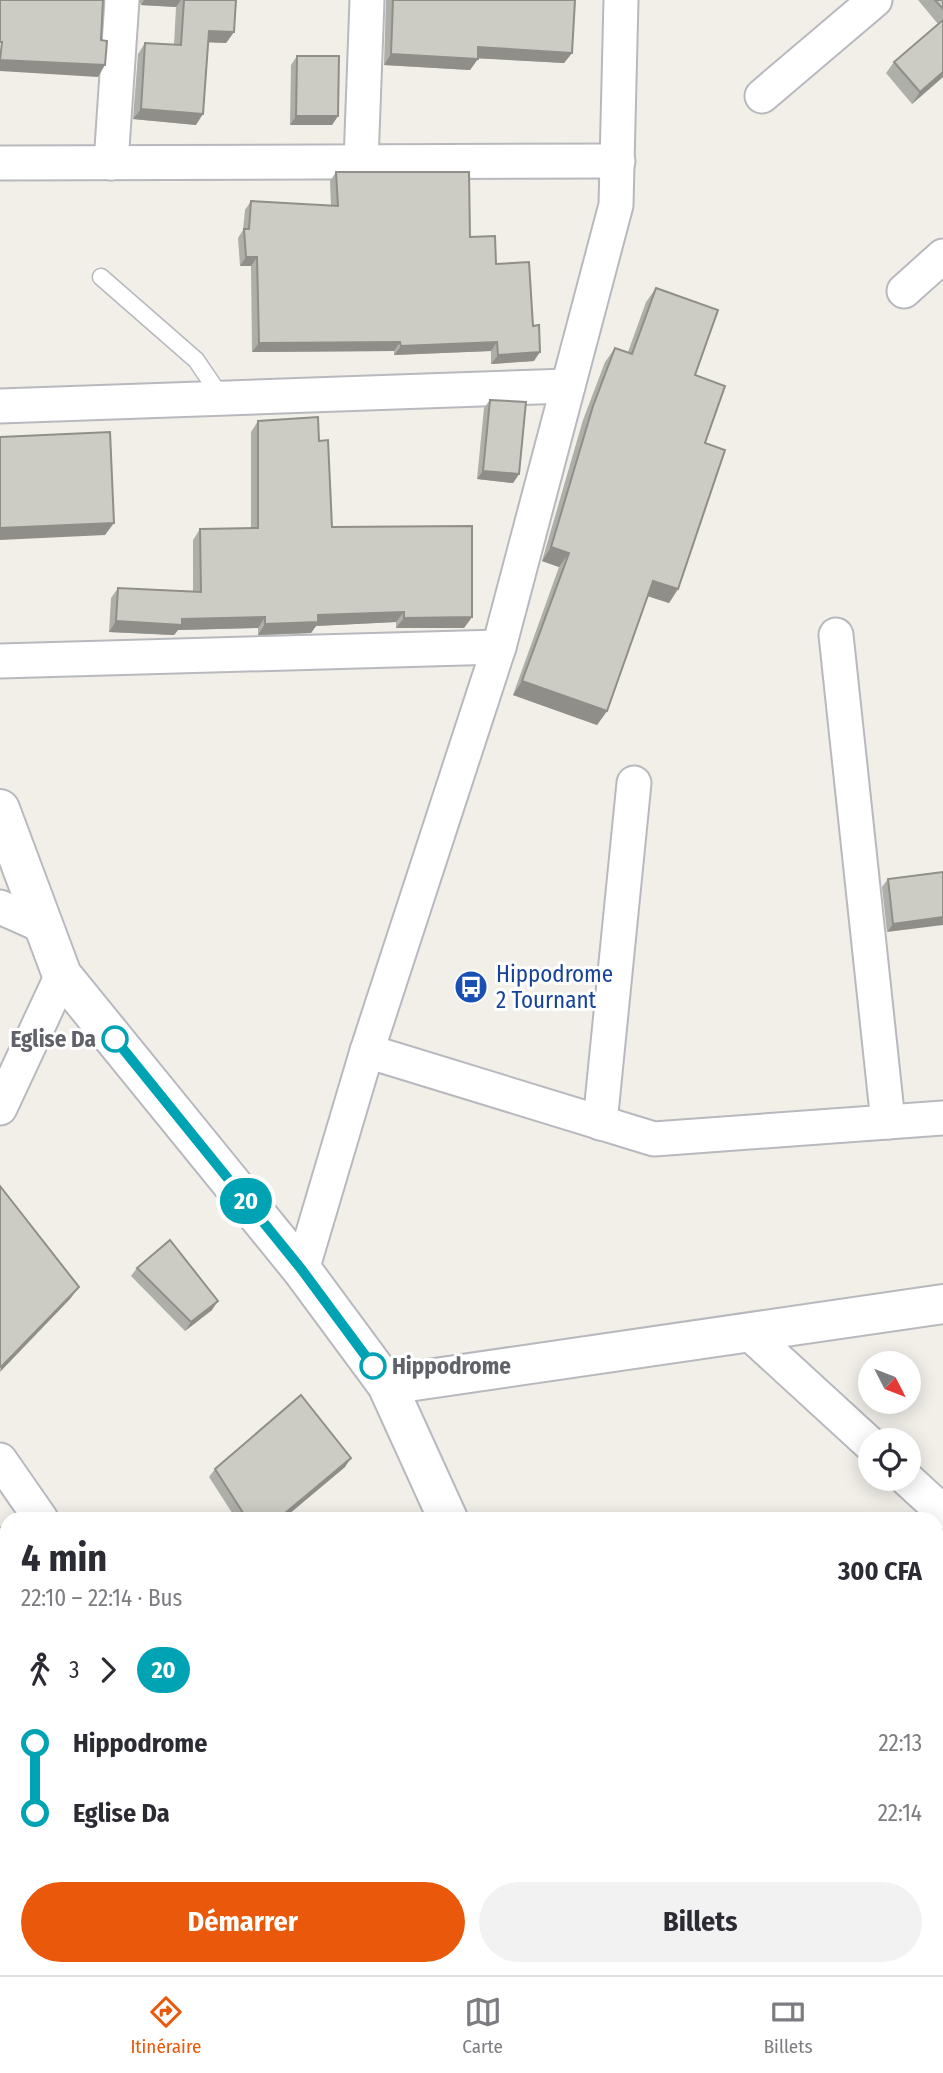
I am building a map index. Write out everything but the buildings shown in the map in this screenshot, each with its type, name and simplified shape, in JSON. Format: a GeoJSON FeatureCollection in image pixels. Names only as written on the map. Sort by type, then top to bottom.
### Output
{"type":"FeatureCollection","features":[{"type":"Feature","properties":{"kind":"street"},"geometry":{"type":"LineString","coordinates":[[111,163],[122,0]]}},
{"type":"Feature","properties":{"kind":"street"},"geometry":{"type":"LineString","coordinates":[[360,162],[366,0]]}},
{"type":"Feature","properties":{"kind":"street"},"geometry":{"type":"LineString","coordinates":[[302,1270],[367,1051],[499,647],[616,205],[621,0]]}},
{"type":"Feature","properties":{"kind":"street"},"geometry":{"type":"LineString","coordinates":[[762,96],[875,0]]}},
{"type":"Feature","properties":{"kind":"street"},"geometry":{"type":"LineString","coordinates":[[0,163],[618,160]]}},
{"type":"Feature","properties":{"kind":"street"},"geometry":{"type":"LineString","coordinates":[[904,291],[943,256]]}},
{"type":"Feature","properties":{"kind":"street"},"geometry":{"type":"LineString","coordinates":[[0,406],[568,386]]}},
{"type":"Feature","properties":{"kind":"street"},"geometry":{"type":"LineString","coordinates":[[836,635],[888,1122]]}},
{"type":"Feature","properties":{"kind":"street"},"geometry":{"type":"LineString","coordinates":[[0,661],[499,647]]}},
{"type":"Feature","properties":{"kind":"street"},"geometry":{"type":"LineString","coordinates":[[600,1123],[634,783]]}},
{"type":"Feature","properties":{"kind":"street"},"geometry":{"type":"LineString","coordinates":[[0,809],[62,975],[302,1270],[387,1385],[445,1512]]}},
{"type":"Feature","properties":{"kind":"street"},"geometry":{"type":"LineString","coordinates":[[0,907],[45,927]]}},
{"type":"Feature","properties":{"kind":"street"},"geometry":{"type":"LineString","coordinates":[[3,1095],[62,975]]}},
{"type":"Feature","properties":{"kind":"street"},"geometry":{"type":"LineString","coordinates":[[367,1051],[654,1139],[943,1118]]}},
{"type":"Feature","properties":{"kind":"street"},"geometry":{"type":"LineString","coordinates":[[387,1385],[943,1304]]}},
{"type":"Feature","properties":{"kind":"street"},"geometry":{"type":"LineString","coordinates":[[750,1334],[858,1433]]}},
{"type":"Feature","properties":{"kind":"street"},"geometry":{"type":"LineString","coordinates":[[0,1461],[36,1512]]}},
{"type":"Feature","properties":{"kind":"street"},"geometry":{"type":"LineString","coordinates":[[920,1491],[943,1512]]}},
{"type":"Feature","properties":{"kind":"lane"},"geometry":{"type":"LineString","coordinates":[[101,277],[196,360],[222,398]]}},
{"type":"Feature","properties":{"kind":"bus line","name":"20"},"geometry":{"type":"LineString","coordinates":[[115,1039],[302,1270],[373,1366]]}},
{"type":"Feature","properties":{"kind":"place","name":"Hippodrome 2 Tournant"},"geometry":{"type":"Point","coordinates":[471,987]}},
{"type":"Feature","properties":{"kind":"place","name":"Eglise Da"},"geometry":{"type":"Point","coordinates":[115,1039]}},
{"type":"Feature","properties":{"kind":"place","name":"Hippodrome"},"geometry":{"type":"Point","coordinates":[373,1366]}}]}
